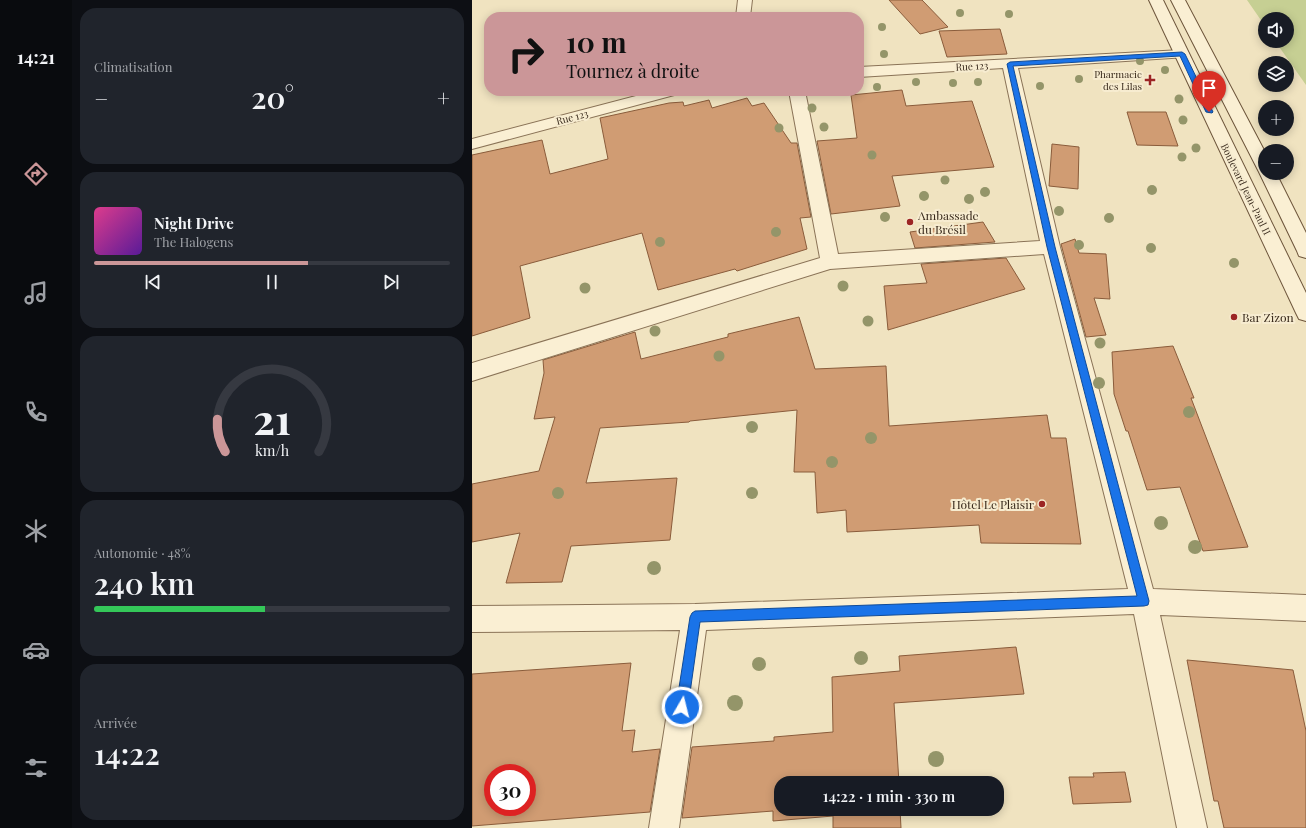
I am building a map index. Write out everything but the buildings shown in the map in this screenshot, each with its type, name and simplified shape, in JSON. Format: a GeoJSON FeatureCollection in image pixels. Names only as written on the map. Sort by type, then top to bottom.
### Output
{"type":"FeatureCollection","features":[{"type":"Feature","properties":{"kind":"street"},"geometry":{"type":"LineString","coordinates":[[744,12],[745,0]]}},
{"type":"Feature","properties":{"kind":"street","name":"Boulevard Jean-Paul II"},"geometry":{"type":"LineString","coordinates":[[1156,0],[1306,313]]}},
{"type":"Feature","properties":{"kind":"street"},"geometry":{"type":"LineString","coordinates":[[1178,0],[1258,154]]}},
{"type":"Feature","properties":{"kind":"street","name":"Rue 123"},"geometry":{"type":"LineString","coordinates":[[864,72],[1182,54]]}},
{"type":"Feature","properties":{"kind":"street"},"geometry":{"type":"LineString","coordinates":[[1010,64],[1051,247],[1144,601],[1192,828]]}},
{"type":"Feature","properties":{"kind":"street","name":"Rue 123"},"geometry":{"type":"LineString","coordinates":[[472,144],[654,96]]}},
{"type":"Feature","properties":{"kind":"street"},"geometry":{"type":"LineString","coordinates":[[798,96],[830,262]]}},
{"type":"Feature","properties":{"kind":"street"},"geometry":{"type":"LineString","coordinates":[[1270,180],[1306,251]]}},
{"type":"Feature","properties":{"kind":"street"},"geometry":{"type":"LineString","coordinates":[[472,372],[830,262],[1051,247]]}},
{"type":"Feature","properties":{"kind":"street"},"geometry":{"type":"LineString","coordinates":[[472,619],[695,617],[1144,601],[1306,608]]}},
{"type":"Feature","properties":{"kind":"street"},"geometry":{"type":"LineString","coordinates":[[664,828],[695,617]]}},
{"type":"Feature","properties":{"kind":"green space"},"geometry":{"type":"Polygon","coordinates":[[[1247,0],[1306,0],[1306,85],[1294,68],[1294,56],[1286,56],[1280,48],[1294,48],[1294,12],[1258,12],[1258,16],[1247,0]]]}},
{"type":"Feature","properties":{"kind":"place","name":"Pharmacie des Lilas"},"geometry":{"type":"Point","coordinates":[1150,80]}},
{"type":"Feature","properties":{"kind":"place","name":"Ambassade du Brésil"},"geometry":{"type":"Point","coordinates":[910,222]}},
{"type":"Feature","properties":{"kind":"place","name":"Bar Zizon"},"geometry":{"type":"Point","coordinates":[1234,317]}},
{"type":"Feature","properties":{"kind":"place","name":"Hôtel Le Plaisir"},"geometry":{"type":"Point","coordinates":[1042,504]}},
{"type":"Feature","properties":{"kind":"route"},"geometry":{"type":"LineString","coordinates":[[682,707],[695,617],[1144,601],[1051,247],[1010,64],[1182,54],[1209,112]]}}]}
